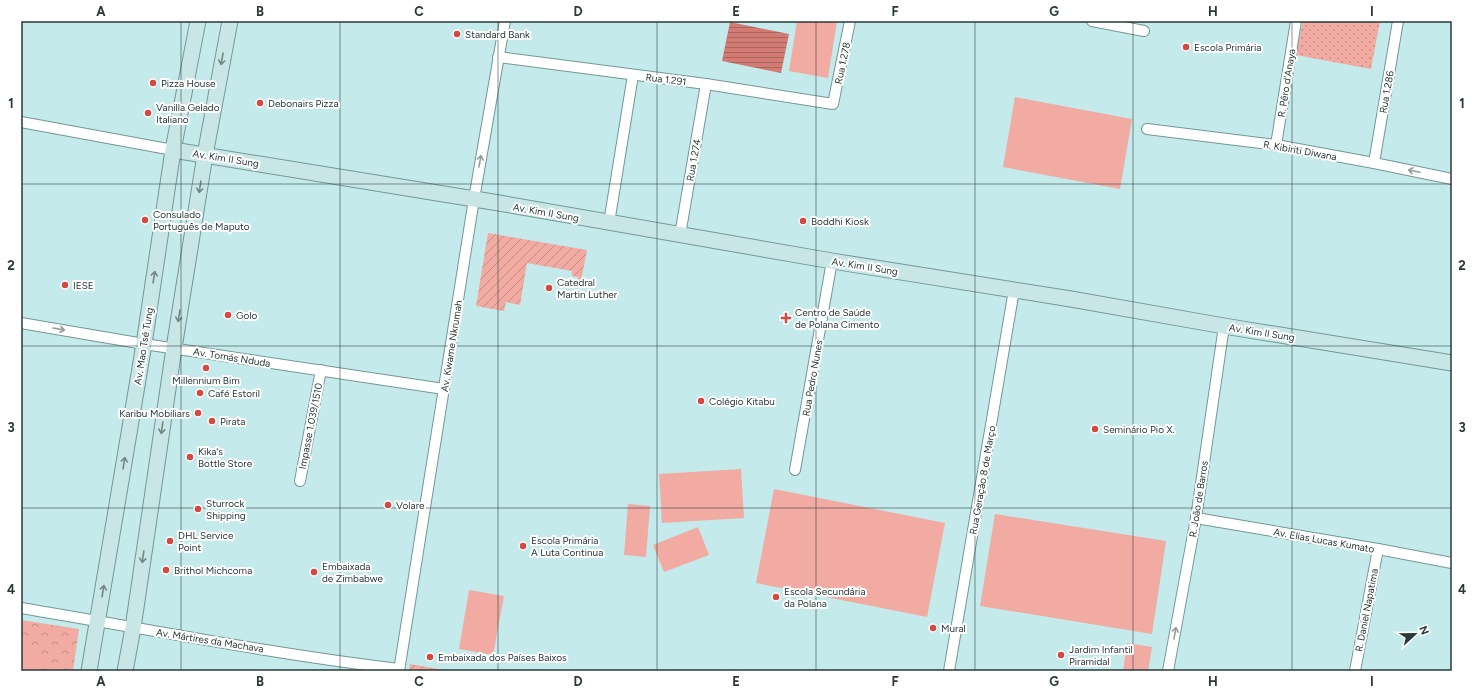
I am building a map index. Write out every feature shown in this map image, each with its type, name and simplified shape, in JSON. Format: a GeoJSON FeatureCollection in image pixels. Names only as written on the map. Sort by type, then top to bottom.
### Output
{"type":"FeatureCollection","features":[{"type":"Feature","properties":{"kind":"main road","name":"Av. Mao Tsé Tung"},"geometry":{"type":"LineString","coordinates":[[89,671],[144,344],[173,150],[198,21]]}},
{"type":"Feature","properties":{"kind":"main road"},"geometry":{"type":"LineString","coordinates":[[125,671],[133,628],[174,348],[205,155],[230,21]]}},
{"type":"Feature","properties":{"kind":"main road","name":"Av. Kim II Sung"},"geometry":{"type":"LineString","coordinates":[[173,150],[474,199],[832,261],[1071,299]]}},
{"type":"Feature","properties":{"kind":"main road","name":"Av. Kim Il Sung"},"geometry":{"type":"LineString","coordinates":[[1071,299],[1224,326],[1452,363]]}},
{"type":"Feature","properties":{"kind":"street","name":"Av. Kwame Nkrumah"},"geometry":{"type":"LineString","coordinates":[[399,670],[474,199],[505,21]]}},
{"type":"Feature","properties":{"kind":"street","name":"Rua 1.278"},"geometry":{"type":"LineString","coordinates":[[833,104],[850,21]]}},
{"type":"Feature","properties":{"kind":"street"},"geometry":{"type":"LineString","coordinates":[[1092,21],[1144,31]]}},
{"type":"Feature","properties":{"kind":"street","name":"R. Pêro d'Anaya"},"geometry":{"type":"LineString","coordinates":[[1276,145],[1296,21]]}},
{"type":"Feature","properties":{"kind":"street","name":"Rua 1.286"},"geometry":{"type":"LineString","coordinates":[[1374,162],[1398,21]]}},
{"type":"Feature","properties":{"kind":"street","name":"Rua 1.291"},"geometry":{"type":"LineString","coordinates":[[498,57],[706,84],[833,104]]}},
{"type":"Feature","properties":{"kind":"street"},"geometry":{"type":"LineString","coordinates":[[610,223],[633,75]]}},
{"type":"Feature","properties":{"kind":"street","name":"Rua 1.274"},"geometry":{"type":"LineString","coordinates":[[680,235],[706,84]]}},
{"type":"Feature","properties":{"kind":"street","name":"Av. Kim II Sung"},"geometry":{"type":"LineString","coordinates":[[21,122],[173,150]]}},
{"type":"Feature","properties":{"kind":"street","name":"R. Kibiriti Diwana"},"geometry":{"type":"LineString","coordinates":[[1147,129],[1276,145],[1374,162],[1452,179]]}},
{"type":"Feature","properties":{"kind":"street","name":"Rua Pedro Nunes"},"geometry":{"type":"LineString","coordinates":[[795,470],[832,261]]}},
{"type":"Feature","properties":{"kind":"street","name":"Rua Geração 8 de Março"},"geometry":{"type":"LineString","coordinates":[[949,671],[1014,290]]}},
{"type":"Feature","properties":{"kind":"street","name":"Av. Tomás Nduda"},"geometry":{"type":"LineString","coordinates":[[21,323],[144,344],[444,389]]}},
{"type":"Feature","properties":{"kind":"street","name":"R. João de Barros"},"geometry":{"type":"LineString","coordinates":[[1168,671],[1196,518],[1224,326]]}},
{"type":"Feature","properties":{"kind":"street","name":"Impasse 1.039/1510"},"geometry":{"type":"LineString","coordinates":[[300,481],[321,370]]}},
{"type":"Feature","properties":{"kind":"street","name":"Av. Elias Lucas Kumato"},"geometry":{"type":"LineString","coordinates":[[1196,518],[1452,563]]}},
{"type":"Feature","properties":{"kind":"street","name":"R. Daniel Napatima"},"geometry":{"type":"LineString","coordinates":[[1355,671],[1378,549]]}},
{"type":"Feature","properties":{"kind":"street","name":"Av. Mártires da Machava"},"geometry":{"type":"LineString","coordinates":[[21,608],[133,628],[399,670]]}},
{"type":"Feature","properties":{"kind":"green space"},"geometry":{"type":"Polygon","coordinates":[[[797,21],[837,21],[828,78],[789,71],[797,21]]]}},
{"type":"Feature","properties":{"kind":"green space"},"geometry":{"type":"Polygon","coordinates":[[[1303,21],[1380,21],[1371,69],[1296,55],[1303,21]]]}},
{"type":"Feature","properties":{"kind":"green space"},"geometry":{"type":"Polygon","coordinates":[[[1015,97],[1132,119],[1120,189],[1003,167],[1015,97]]]}},
{"type":"Feature","properties":{"kind":"green space"},"geometry":{"type":"Polygon","coordinates":[[[488,233],[587,250],[581,281],[577,281],[578,277],[572,276],[572,271],[527,263],[520,305],[506,302],[504,311],[476,306],[488,233]]]}},
{"type":"Feature","properties":{"kind":"green space"},"geometry":{"type":"Polygon","coordinates":[[[741,469],[744,518],[662,523],[659,474],[741,469]]]}},
{"type":"Feature","properties":{"kind":"green space"},"geometry":{"type":"Polygon","coordinates":[[[774,489],[945,523],[927,617],[756,583],[774,489]]]}},
{"type":"Feature","properties":{"kind":"green space"},"geometry":{"type":"Polygon","coordinates":[[[628,504],[650,506],[646,557],[624,555],[628,504]]]}},
{"type":"Feature","properties":{"kind":"green space"},"geometry":{"type":"Polygon","coordinates":[[[995,514],[1166,541],[1152,634],[980,606],[995,514]]]}},
{"type":"Feature","properties":{"kind":"green space"},"geometry":{"type":"Polygon","coordinates":[[[698,527],[709,555],[664,572],[653,545],[698,527]]]}},
{"type":"Feature","properties":{"kind":"green space"},"geometry":{"type":"Polygon","coordinates":[[[469,590],[504,596],[493,655],[459,649],[469,590]]]}},
{"type":"Feature","properties":{"kind":"green space"},"geometry":{"type":"Polygon","coordinates":[[[21,620],[79,629],[73,671],[21,671],[21,620]]]}},
{"type":"Feature","properties":{"kind":"green space"},"geometry":{"type":"Polygon","coordinates":[[[21,636],[34,648],[43,671],[21,671],[21,636]]]}},
{"type":"Feature","properties":{"kind":"green space"},"geometry":{"type":"Polygon","coordinates":[[[1127,643],[1152,647],[1148,671],[1123,671],[1127,643]]]}},
{"type":"Feature","properties":{"kind":"green space"},"geometry":{"type":"Polygon","coordinates":[[[410,664],[444,670],[409,671],[410,664]]]}},
{"type":"Feature","properties":{"kind":"shaded area"},"geometry":{"type":"Polygon","coordinates":[[[730,22],[789,34],[781,73],[722,61],[730,22]]]}},
{"type":"Feature","properties":{"kind":"place","name":"Standard Bank"},"geometry":{"type":"Point","coordinates":[457,34]}},
{"type":"Feature","properties":{"kind":"place","name":"Escola Primária"},"geometry":{"type":"Point","coordinates":[1186,47]}},
{"type":"Feature","properties":{"kind":"place","name":"Pizza House"},"geometry":{"type":"Point","coordinates":[153,83]}},
{"type":"Feature","properties":{"kind":"place","name":"Debonairs Pizza"},"geometry":{"type":"Point","coordinates":[260,103]}},
{"type":"Feature","properties":{"kind":"place","name":"Vanilla Gelado Italiano"},"geometry":{"type":"Point","coordinates":[148,113]}},
{"type":"Feature","properties":{"kind":"place","name":"Consulado Português de Maputo"},"geometry":{"type":"Point","coordinates":[145,220]}},
{"type":"Feature","properties":{"kind":"place","name":"Boddhi Kiosk"},"geometry":{"type":"Point","coordinates":[803,221]}},
{"type":"Feature","properties":{"kind":"place","name":"IESE"},"geometry":{"type":"Point","coordinates":[65,285]}},
{"type":"Feature","properties":{"kind":"place","name":"Catedral Martin Luther"},"geometry":{"type":"Point","coordinates":[549,288]}},
{"type":"Feature","properties":{"kind":"place","name":"Golo"},"geometry":{"type":"Point","coordinates":[228,315]}},
{"type":"Feature","properties":{"kind":"place","name":"Centro de Saúde de Polana Cimento"},"geometry":{"type":"Point","coordinates":[786,318]}},
{"type":"Feature","properties":{"kind":"place","name":"Millennium Bim"},"geometry":{"type":"Point","coordinates":[206,368]}},
{"type":"Feature","properties":{"kind":"place","name":"Café Estoril"},"geometry":{"type":"Point","coordinates":[200,393]}},
{"type":"Feature","properties":{"kind":"place","name":"Colégio Kitabu"},"geometry":{"type":"Point","coordinates":[701,401]}},
{"type":"Feature","properties":{"kind":"place","name":"Karibu Mobiliars"},"geometry":{"type":"Point","coordinates":[198,413]}},
{"type":"Feature","properties":{"kind":"place","name":"Pirata"},"geometry":{"type":"Point","coordinates":[212,421]}},
{"type":"Feature","properties":{"kind":"place","name":"Seminário Pio X."},"geometry":{"type":"Point","coordinates":[1095,429]}},
{"type":"Feature","properties":{"kind":"place","name":"Kika's Bottle Store"},"geometry":{"type":"Point","coordinates":[190,457]}},
{"type":"Feature","properties":{"kind":"place","name":"Volare"},"geometry":{"type":"Point","coordinates":[388,505]}},
{"type":"Feature","properties":{"kind":"place","name":"Sturrock Shipping"},"geometry":{"type":"Point","coordinates":[198,509]}},
{"type":"Feature","properties":{"kind":"place","name":"DHL Service Point"},"geometry":{"type":"Point","coordinates":[170,541]}},
{"type":"Feature","properties":{"kind":"place","name":"Escola Primária A Luta Continua"},"geometry":{"type":"Point","coordinates":[523,546]}},
{"type":"Feature","properties":{"kind":"place","name":"Brithol Michcoma"},"geometry":{"type":"Point","coordinates":[166,570]}},
{"type":"Feature","properties":{"kind":"place","name":"Embaixada de Zimbabwe"},"geometry":{"type":"Point","coordinates":[314,572]}},
{"type":"Feature","properties":{"kind":"place","name":"Escola Secundária da Polana"},"geometry":{"type":"Point","coordinates":[776,597]}},
{"type":"Feature","properties":{"kind":"place","name":"Mural"},"geometry":{"type":"Point","coordinates":[933,628]}},
{"type":"Feature","properties":{"kind":"place","name":"Jardim Infantil Piramidal"},"geometry":{"type":"Point","coordinates":[1061,655]}},
{"type":"Feature","properties":{"kind":"place","name":"Embaixada dos Países Baixos"},"geometry":{"type":"Point","coordinates":[430,657]}}]}
